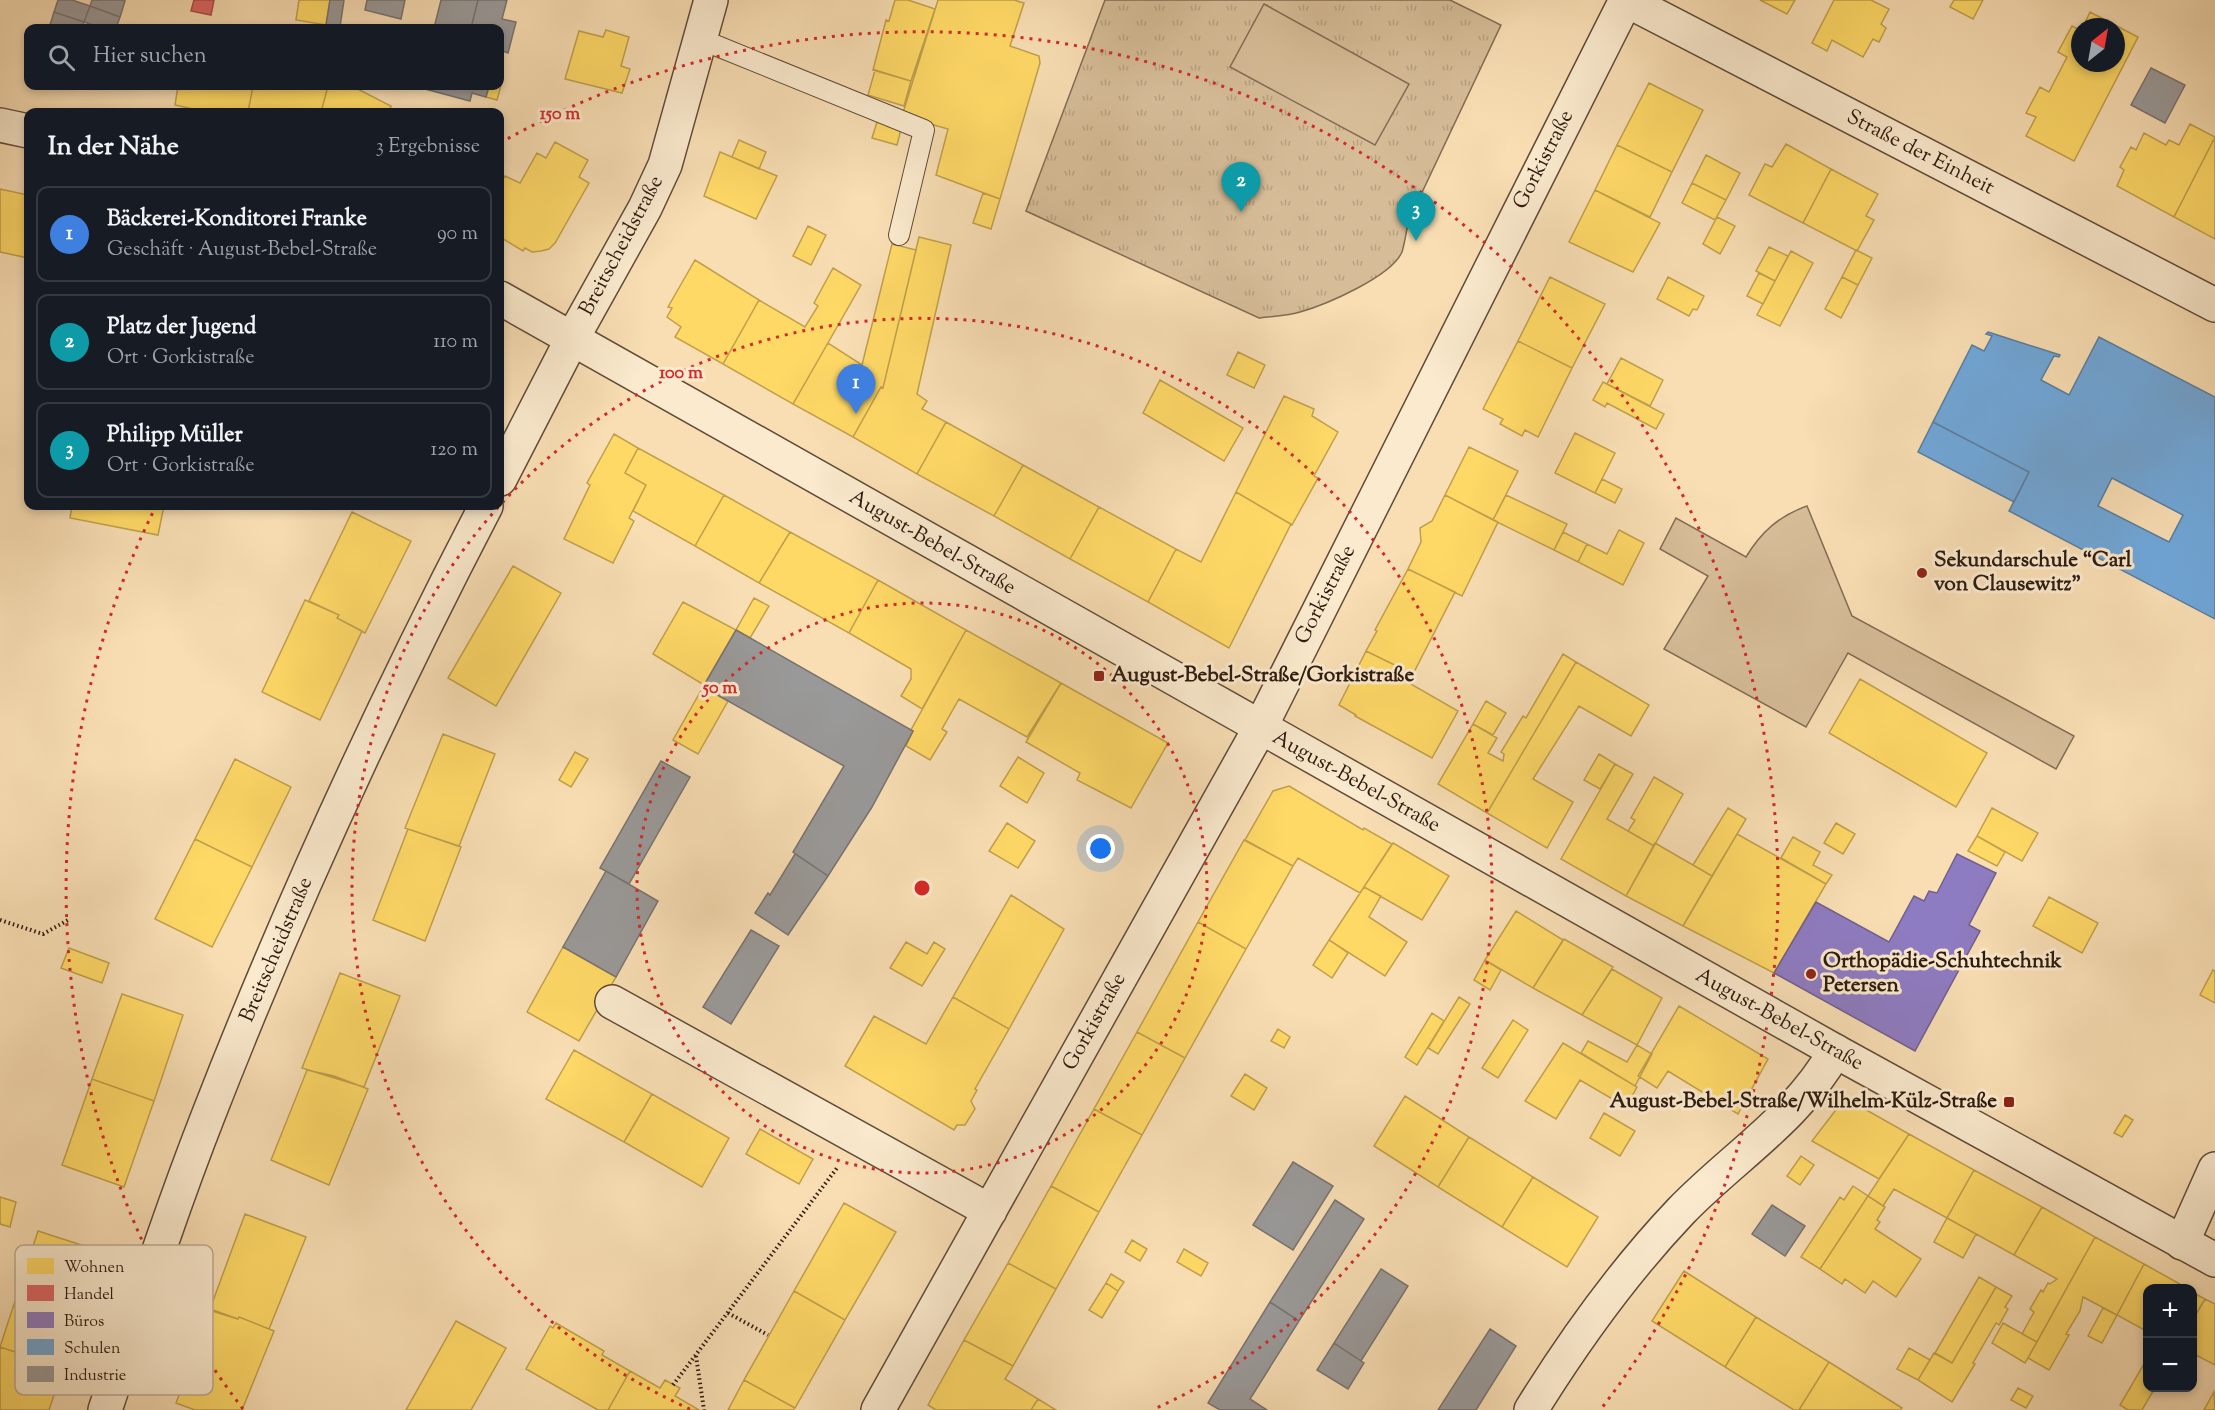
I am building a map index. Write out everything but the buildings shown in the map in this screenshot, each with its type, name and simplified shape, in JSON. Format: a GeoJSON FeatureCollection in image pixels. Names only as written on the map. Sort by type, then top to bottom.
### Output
{"type":"FeatureCollection","features":[{"type":"Feature","properties":{"kind":"street","name":"Breitscheidstraße"},"geometry":{"type":"LineString","coordinates":[[504,471],[572,339],[645,208],[665,165],[711,0]]}},
{"type":"Feature","properties":{"kind":"street","name":"Straße der Einheit"},"geometry":{"type":"LineString","coordinates":[[1626,0],[2215,305]]}},
{"type":"Feature","properties":{"kind":"street","name":"Gorkistraße"},"geometry":{"type":"LineString","coordinates":[[878,1410],[1260,728],[1626,0]]}},
{"type":"Feature","properties":{"kind":"street"},"geometry":{"type":"LineString","coordinates":[[0,125],[24,130]]}},
{"type":"Feature","properties":{"kind":"street","name":"August-Bebel-Straße"},"geometry":{"type":"LineString","coordinates":[[504,300],[1835,1051],[2215,1260]]}},
{"type":"Feature","properties":{"kind":"street","name":"Breitscheidstraße"},"geometry":{"type":"LineString","coordinates":[[160,1245],[207,1117],[256,996],[397,681],[484,510]]}},
{"type":"Feature","properties":{"kind":"street"},"geometry":{"type":"LineString","coordinates":[[612,1002],[990,1211]]}},
{"type":"Feature","properties":{"kind":"street"},"geometry":{"type":"LineString","coordinates":[[1530,1410],[1584,1328],[1644,1252],[1683,1209],[1761,1140],[1803,1098],[1823,1072],[1835,1051]]}},
{"type":"Feature","properties":{"kind":"street"},"geometry":{"type":"LineString","coordinates":[[2182,1243],[2215,1169]]}},
{"type":"Feature","properties":{"kind":"street","name":"Breitscheidstraße"},"geometry":{"type":"LineString","coordinates":[[105,1410],[110,1395]]}},
{"type":"Feature","properties":{"kind":"lane"},"geometry":{"type":"LineString","coordinates":[[700,39],[924,130],[899,235]]}},
{"type":"Feature","properties":{"kind":"path"},"geometry":{"type":"LineString","coordinates":[[0,920],[43,934],[70,919]]}},
{"type":"Feature","properties":{"kind":"path"},"geometry":{"type":"LineString","coordinates":[[673,1385],[859,1138]]}},
{"type":"Feature","properties":{"kind":"path"},"geometry":{"type":"LineString","coordinates":[[728,1313],[768,1335]]}},
{"type":"Feature","properties":{"kind":"path"},"geometry":{"type":"LineString","coordinates":[[696,1355],[704,1410]]}},
{"type":"Feature","properties":{"kind":"green space"},"geometry":{"type":"Polygon","coordinates":[[[1105,0],[1450,0],[1501,25],[1409,220],[1402,252],[1395,261],[1385,271],[1356,289],[1325,303],[1295,313],[1259,318],[1026,211],[1105,0]]]}},
{"type":"Feature","properties":{"kind":"green space"},"geometry":{"type":"Polygon","coordinates":[[[1264,4],[1409,84],[1375,145],[1230,67],[1264,4]]]}},
{"type":"Feature","properties":{"kind":"green space"},"geometry":{"type":"Polygon","coordinates":[[[1807,506],[1852,616],[2074,736],[2056,769],[1848,653],[1806,727],[1664,649],[1708,576],[1660,549],[1676,518],[1746,557],[1758,540],[1779,520],[1807,506]]]}},
{"type":"Feature","properties":{"kind":"place","name":"Platz der Jugend"},"geometry":{"type":"Point","coordinates":[1241,212]}},
{"type":"Feature","properties":{"kind":"place","name":"Philipp Müller"},"geometry":{"type":"Point","coordinates":[1416,241]}},
{"type":"Feature","properties":{"kind":"place","name":"Bäckerei-Konditorei Franke"},"geometry":{"type":"Point","coordinates":[856,414]}},
{"type":"Feature","properties":{"kind":"place","name":"Sekundarschule “Carl von Clausewitz”"},"geometry":{"type":"Point","coordinates":[1922,573]}},
{"type":"Feature","properties":{"kind":"place","name":"August-Bebel-Straße/Gorkistraße"},"geometry":{"type":"Point","coordinates":[1099,676]}},
{"type":"Feature","properties":{"kind":"place","name":"Orthopädie-Schuhtechnik Petersen"},"geometry":{"type":"Point","coordinates":[1811,974]}},
{"type":"Feature","properties":{"kind":"place","name":"August-Bebel-Straße/Wilhelm-Külz-Straße"},"geometry":{"type":"Point","coordinates":[2009,1102]}}]}
